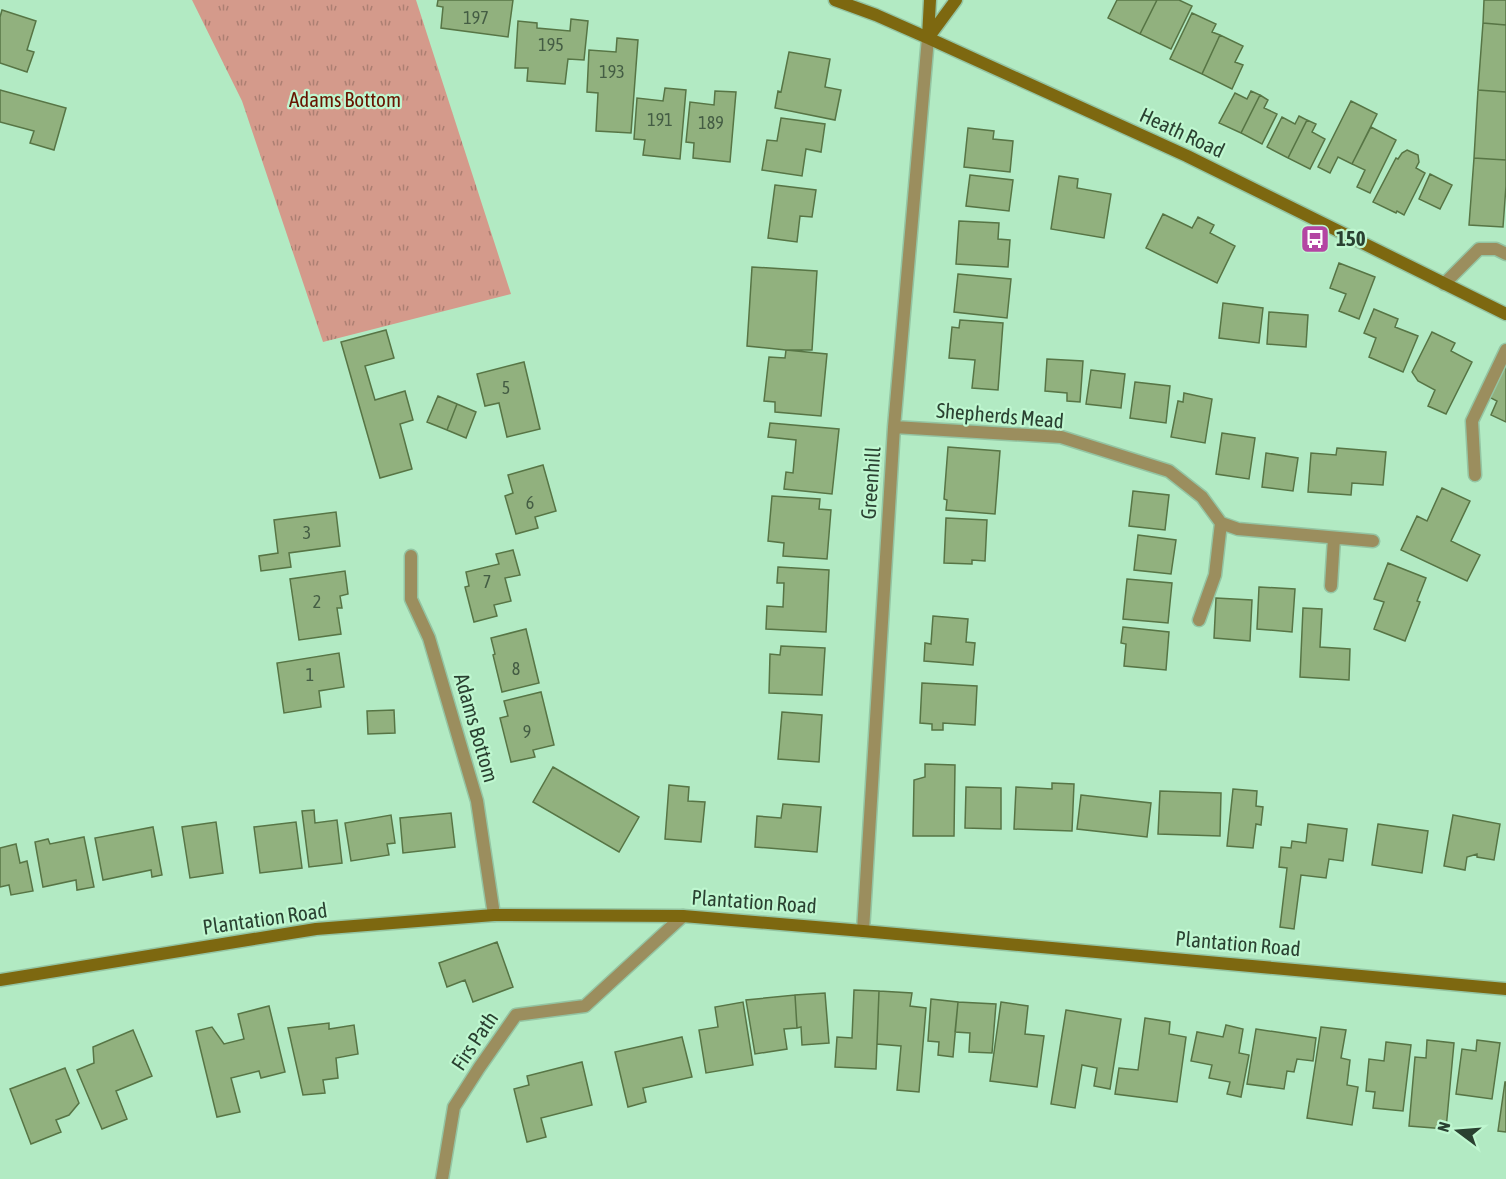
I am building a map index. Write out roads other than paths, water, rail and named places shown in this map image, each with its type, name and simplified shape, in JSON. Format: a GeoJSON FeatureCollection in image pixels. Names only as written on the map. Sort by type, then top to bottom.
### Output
{"type":"FeatureCollection","features":[{"type":"Feature","properties":{"kind":"street","name":"Heath Road"},"geometry":{"type":"LineString","coordinates":[[835,0],[928,38],[1187,156],[1506,314]]}},
{"type":"Feature","properties":{"kind":"street"},"geometry":{"type":"LineString","coordinates":[[928,38],[930,0]]}},
{"type":"Feature","properties":{"kind":"street"},"geometry":{"type":"LineString","coordinates":[[928,38],[956,0]]}},
{"type":"Feature","properties":{"kind":"street","name":"Greenhill"},"geometry":{"type":"LineString","coordinates":[[863,931],[894,427],[928,38]]}},
{"type":"Feature","properties":{"kind":"street"},"geometry":{"type":"LineString","coordinates":[[1444,284],[1479,249],[1496,249],[1506,254]]}},
{"type":"Feature","properties":{"kind":"street"},"geometry":{"type":"LineString","coordinates":[[1475,475],[1472,421],[1506,350]]}},
{"type":"Feature","properties":{"kind":"street","name":"Shepherds Mead"},"geometry":{"type":"LineString","coordinates":[[894,427],[1061,437],[1169,471],[1202,496],[1221,523]]}},
{"type":"Feature","properties":{"kind":"street"},"geometry":{"type":"LineString","coordinates":[[1199,620],[1215,575],[1221,523],[1238,529],[1373,541]]}},
{"type":"Feature","properties":{"kind":"street"},"geometry":{"type":"LineString","coordinates":[[1331,586],[1334,538]]}},
{"type":"Feature","properties":{"kind":"street","name":"Adams Bottom"},"geometry":{"type":"LineString","coordinates":[[411,556],[411,599],[429,638],[477,801],[494,915]]}},
{"type":"Feature","properties":{"kind":"street","name":"Plantation Road"},"geometry":{"type":"LineString","coordinates":[[0,980],[316,929],[494,915],[683,916],[1506,988]]}},
{"type":"Feature","properties":{"kind":"street","name":"Firs Path"},"geometry":{"type":"LineString","coordinates":[[442,1179],[454,1107],[516,1016],[585,1006],[683,916]]}},
{"type":"Feature","properties":{"kind":"place","name":"150"},"geometry":{"type":"Point","coordinates":[1315,239]}}]}
